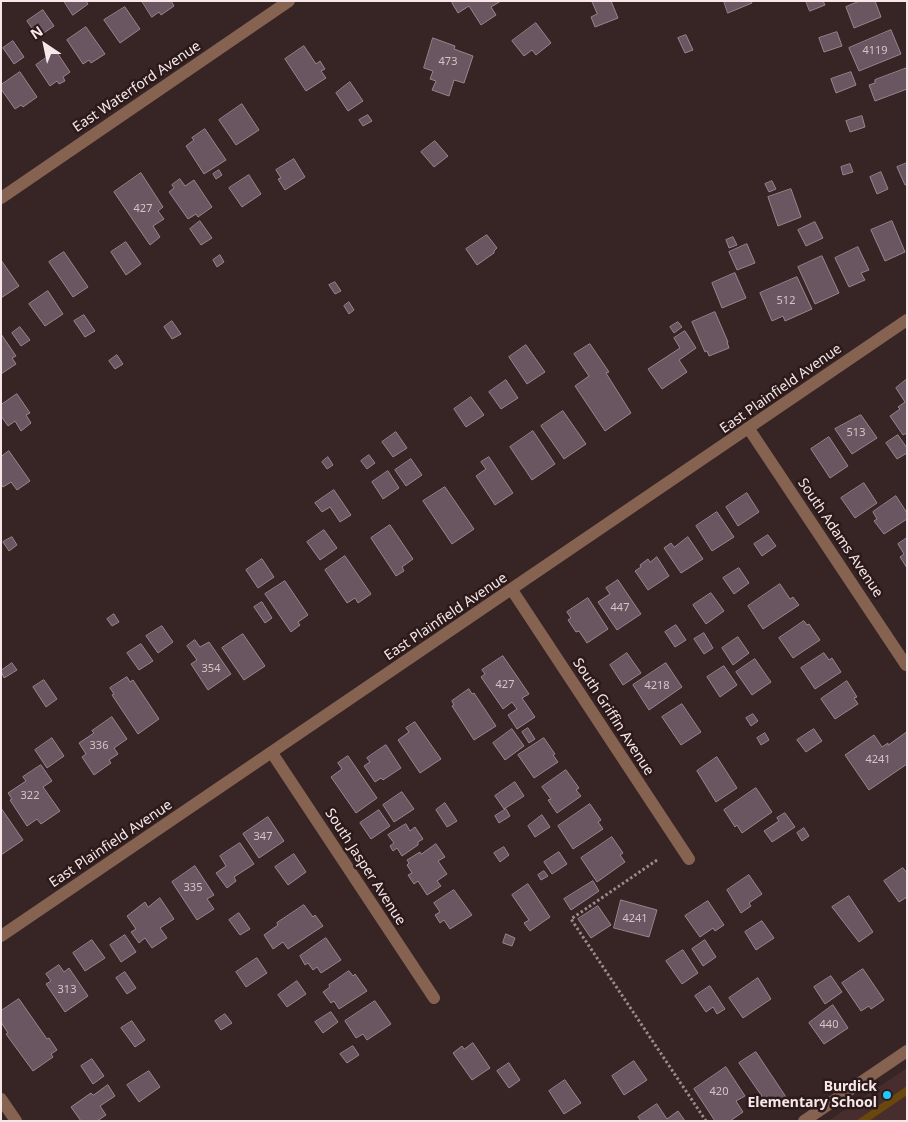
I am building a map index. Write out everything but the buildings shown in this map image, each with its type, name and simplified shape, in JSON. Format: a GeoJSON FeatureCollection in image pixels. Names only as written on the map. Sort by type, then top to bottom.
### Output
{"type":"FeatureCollection","features":[{"type":"Feature","properties":{"kind":"street","name":"East Waterford Avenue"},"geometry":{"type":"LineString","coordinates":[[1,198],[289,1]]}},
{"type":"Feature","properties":{"kind":"street","name":"East Plainfield Avenue"},"geometry":{"type":"LineString","coordinates":[[1,936],[907,320]]}},
{"type":"Feature","properties":{"kind":"street","name":"South Adams Avenue"},"geometry":{"type":"LineString","coordinates":[[749,429],[906,665]]}},
{"type":"Feature","properties":{"kind":"street","name":"South Griffin Avenue"},"geometry":{"type":"LineString","coordinates":[[512,590],[689,860]]}},
{"type":"Feature","properties":{"kind":"street","name":"South Jasper Avenue"},"geometry":{"type":"LineString","coordinates":[[272,753],[434,998]]}},
{"type":"Feature","properties":{"kind":"street"},"geometry":{"type":"LineString","coordinates":[[804,1121],[907,1051]]}},
{"type":"Feature","properties":{"kind":"street"},"geometry":{"type":"LineString","coordinates":[[1,1099],[16,1121]]}},
{"type":"Feature","properties":{"kind":"path"},"geometry":{"type":"LineString","coordinates":[[657,860],[570,918],[706,1121]]}},
{"type":"Feature","properties":{"kind":"shaded area","name":"Burdick Elementary School"},"geometry":{"type":"Polygon","coordinates":[[[907,1068],[907,1121],[828,1121],[907,1068]]]}},
{"type":"Feature","properties":{"kind":"shaded area"},"geometry":{"type":"Polygon","coordinates":[[[907,1086],[907,1095],[869,1121],[856,1121],[907,1086]]]}},
{"type":"Feature","properties":{"kind":"place","name":"Burdick Elementary School"},"geometry":{"type":"Point","coordinates":[887,1095]}}]}
